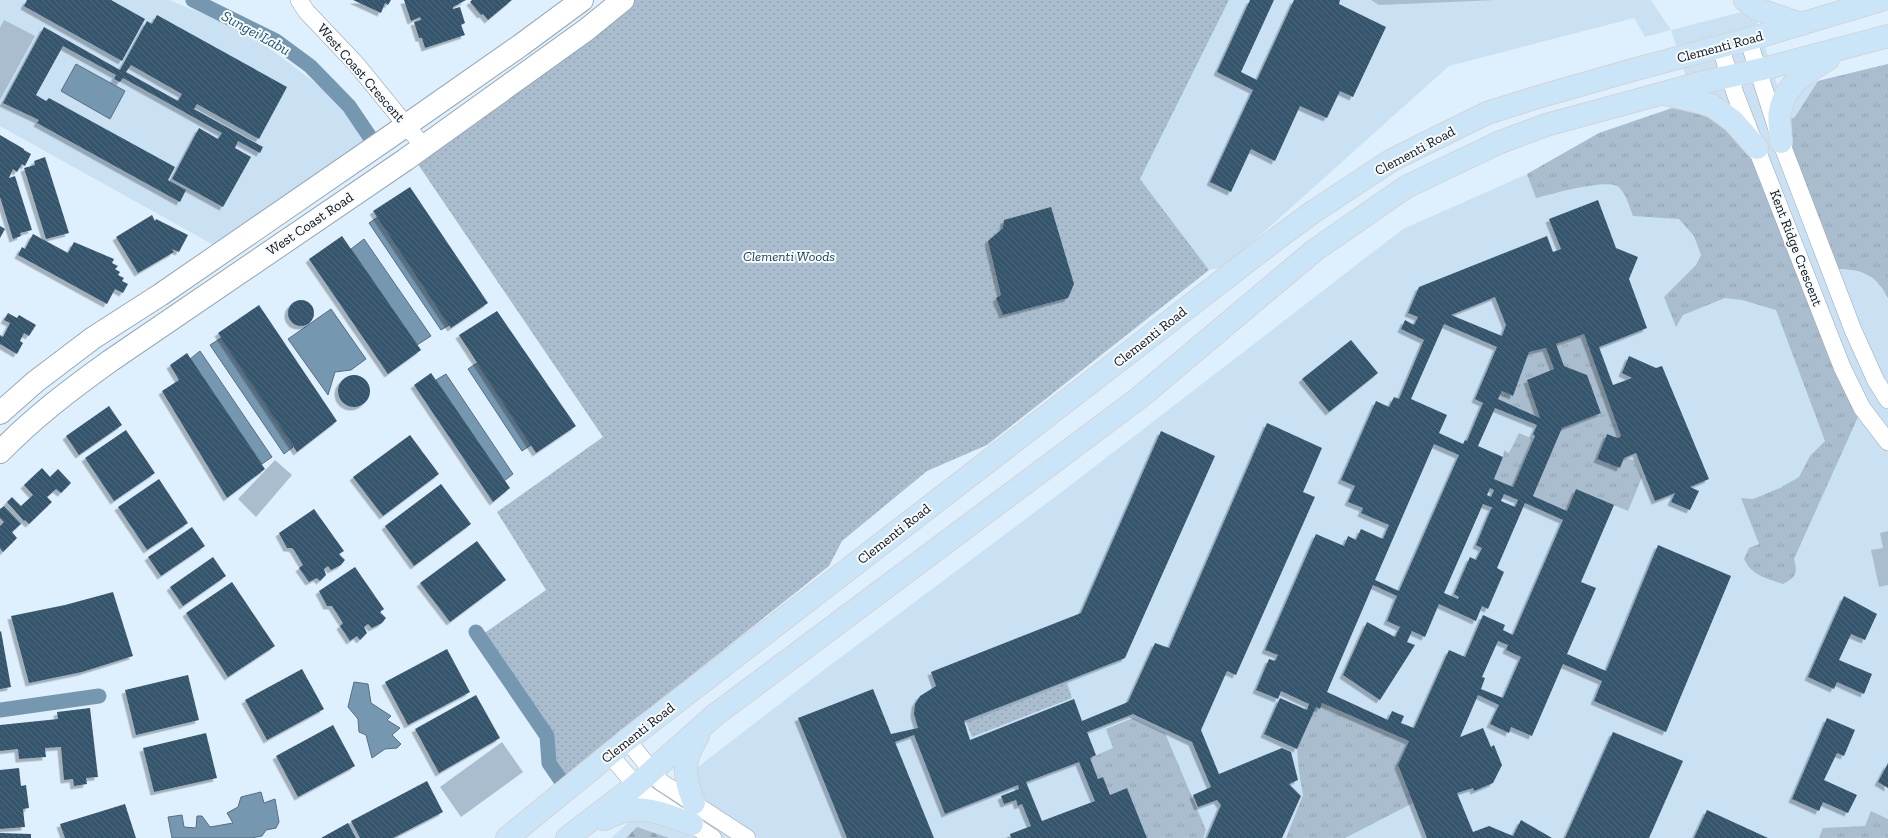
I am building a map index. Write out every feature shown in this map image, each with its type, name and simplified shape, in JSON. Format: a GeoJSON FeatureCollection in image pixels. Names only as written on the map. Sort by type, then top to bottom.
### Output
{"type":"FeatureCollection","features":[{"type":"Feature","properties":{"kind":"main road","name":"West Coast Road"},"geometry":{"type":"LineString","coordinates":[[0,413],[35,382],[93,338],[251,233],[527,41],[582,0]]}},
{"type":"Feature","properties":{"kind":"main road","name":"West Coast Road"},"geometry":{"type":"LineString","coordinates":[[0,452],[35,418],[87,377],[536,67],[623,0]]}},
{"type":"Feature","properties":{"kind":"main road"},"geometry":{"type":"LineString","coordinates":[[1745,0],[1757,9],[1801,24]]}},
{"type":"Feature","properties":{"kind":"main road","name":"Clementi Road"},"geometry":{"type":"LineString","coordinates":[[507,838],[627,740],[1285,233],[1313,212],[1392,160],[1487,113],[1538,97],[1748,39],[1881,0]]}},
{"type":"Feature","properties":{"kind":"main road","name":"Clementi Road"},"geometry":{"type":"LineString","coordinates":[[573,834],[652,772],[715,715],[1133,402],[1315,250],[1406,187],[1498,143],[1546,125],[1704,82],[1758,70],[1888,36]]}},
{"type":"Feature","properties":{"kind":"main road"},"geometry":{"type":"LineString","coordinates":[[1782,142],[1780,111],[1786,94],[1803,75],[1849,46]]}},
{"type":"Feature","properties":{"kind":"main road"},"geometry":{"type":"LineString","coordinates":[[1664,94],[1711,106],[1733,121],[1757,148]]}},
{"type":"Feature","properties":{"kind":"main road"},"geometry":{"type":"LineString","coordinates":[[573,834],[630,809],[639,808],[693,813],[686,780],[687,756],[702,730],[715,715]]}},
{"type":"Feature","properties":{"kind":"street","name":"West Coast Crescent"},"geometry":{"type":"LineString","coordinates":[[300,0],[306,11],[357,65],[423,146]]}},
{"type":"Feature","properties":{"kind":"street","name":"Kent Ridge Crescent"},"geometry":{"type":"LineString","coordinates":[[1748,39],[1782,142],[1853,330],[1876,381],[1888,400]]}},
{"type":"Feature","properties":{"kind":"street","name":"Kent Ridge Crescent"},"geometry":{"type":"LineString","coordinates":[[1720,46],[1730,77],[1842,367],[1862,408],[1888,442]]}},
{"type":"Feature","properties":{"kind":"street"},"geometry":{"type":"LineString","coordinates":[[1822,317],[1834,317],[1845,309]]}},
{"type":"Feature","properties":{"kind":"street"},"geometry":{"type":"LineString","coordinates":[[1830,336],[1839,329],[1853,330]]}},
{"type":"Feature","properties":{"kind":"street"},"geometry":{"type":"LineString","coordinates":[[1862,408],[1876,381]]}},
{"type":"Feature","properties":{"kind":"street"},"geometry":{"type":"LineString","coordinates":[[627,740],[652,772],[693,813],[713,838]]}},
{"type":"Feature","properties":{"kind":"street"},"geometry":{"type":"LineString","coordinates":[[610,755],[635,786],[747,838]]}},
{"type":"Feature","properties":{"kind":"shaded area"},"geometry":{"type":"Polygon","coordinates":[[[0,0],[169,0],[248,32],[334,97],[368,141],[219,248],[0,126],[0,0]]]}},
{"type":"Feature","properties":{"kind":"shaded area"},"geometry":{"type":"Polygon","coordinates":[[[1229,0],[1651,0],[1671,30],[1645,37],[1634,18],[1449,66],[1225,267],[1209,270],[1140,179],[1229,0]]]}},
{"type":"Feature","properties":{"kind":"shaded area"},"geometry":{"type":"Polygon","coordinates":[[[1753,9],[1779,90],[1888,64],[1888,838],[611,838],[646,807],[825,669],[1059,494],[1403,229],[1527,174],[1599,133],[1693,100],[1671,30],[1753,9]]]}},
{"type":"Feature","properties":{"kind":"shaded area"},"geometry":{"type":"Polygon","coordinates":[[[76,64],[125,91],[110,119],[61,91],[76,64]]]}},
{"type":"Feature","properties":{"kind":"shaded area"},"geometry":{"type":"Polygon","coordinates":[[[378,217],[449,325],[441,330],[369,223],[378,217]]]}},
{"type":"Feature","properties":{"kind":"shaded area"},"geometry":{"type":"Polygon","coordinates":[[[364,239],[431,336],[417,345],[351,249],[364,239]]]}},
{"type":"Feature","properties":{"kind":"shaded area"},"geometry":{"type":"Polygon","coordinates":[[[331,309],[366,359],[351,370],[335,372],[328,395],[288,339],[331,309]]]}},
{"type":"Feature","properties":{"kind":"shaded area"},"geometry":{"type":"Polygon","coordinates":[[[221,338],[293,447],[284,454],[210,345],[221,338]]]}},
{"type":"Feature","properties":{"kind":"shaded area"},"geometry":{"type":"Polygon","coordinates":[[[200,351],[272,457],[262,464],[190,359],[200,351]]]}},
{"type":"Feature","properties":{"kind":"shaded area"},"geometry":{"type":"Polygon","coordinates":[[[477,363],[531,445],[522,451],[468,369],[477,363]]]}},
{"type":"Feature","properties":{"kind":"shaded area"},"geometry":{"type":"Polygon","coordinates":[[[446,374],[513,474],[504,481],[436,380],[446,374]]]}},
{"type":"Feature","properties":{"kind":"shaded area"},"geometry":{"type":"Polygon","coordinates":[[[354,682],[368,684],[371,703],[391,716],[387,720],[400,728],[392,735],[401,744],[397,748],[385,749],[372,758],[366,735],[359,732],[358,719],[348,707],[354,682]]]}},
{"type":"Feature","properties":{"kind":"shaded area"},"geometry":{"type":"Polygon","coordinates":[[[261,792],[264,803],[275,799],[279,822],[276,828],[266,830],[262,836],[251,838],[172,838],[168,817],[182,815],[184,827],[196,828],[197,816],[202,816],[210,827],[233,823],[227,813],[238,807],[241,797],[261,792]]]}},
{"type":"Feature","properties":{"kind":"green space","name":"Clementi Woods"},"geometry":{"type":"Polygon","coordinates":[[[630,0],[1229,0],[1140,179],[1209,270],[987,445],[927,471],[842,541],[829,566],[565,776],[555,761],[554,736],[483,634],[546,590],[497,512],[603,437],[413,157],[630,0]]]}},
{"type":"Feature","properties":{"kind":"green space"},"geometry":{"type":"Polygon","coordinates":[[[1371,0],[1496,0],[1379,5],[1371,0]]]}},
{"type":"Feature","properties":{"kind":"green space"},"geometry":{"type":"Polygon","coordinates":[[[4,20],[35,36],[0,100],[0,28],[4,20]]]}},
{"type":"Feature","properties":{"kind":"green space"},"geometry":{"type":"Polygon","coordinates":[[[1888,64],[1888,298],[1877,282],[1865,273],[1850,270],[1831,269],[1781,123],[1795,117],[1818,81],[1888,64]]]}},
{"type":"Feature","properties":{"kind":"green space"},"geometry":{"type":"Polygon","coordinates":[[[1673,108],[1696,113],[1741,130],[1862,408],[1794,559],[1796,572],[1791,579],[1783,584],[1755,573],[1747,565],[1744,559],[1749,548],[1759,544],[1741,498],[1753,499],[1780,488],[1799,477],[1810,456],[1825,441],[1776,310],[1742,300],[1725,298],[1683,315],[1676,327],[1664,297],[1696,265],[1701,255],[1694,236],[1679,219],[1633,216],[1623,192],[1617,186],[1611,184],[1601,184],[1578,188],[1536,198],[1527,174],[1599,133],[1673,108]]]}},
{"type":"Feature","properties":{"kind":"green space"},"geometry":{"type":"Polygon","coordinates":[[[1584,334],[1624,435],[1618,438],[1607,434],[1597,458],[1620,468],[1624,458],[1634,460],[1642,477],[1628,511],[1576,489],[1567,511],[1533,496],[1562,428],[1601,412],[1587,375],[1564,366],[1556,344],[1584,334]]]}},
{"type":"Feature","properties":{"kind":"green space"},"geometry":{"type":"Polygon","coordinates":[[[1546,348],[1554,369],[1540,418],[1498,399],[1502,391],[1513,396],[1529,352],[1546,348]]]}},
{"type":"Feature","properties":{"kind":"green space"},"geometry":{"type":"Polygon","coordinates":[[[1519,433],[1533,439],[1513,487],[1494,479],[1503,457],[1504,450],[1509,453],[1519,433]]]}},
{"type":"Feature","properties":{"kind":"green space"},"geometry":{"type":"Polygon","coordinates":[[[275,460],[292,475],[256,517],[238,499],[275,460]]]}},
{"type":"Feature","properties":{"kind":"green space"},"geometry":{"type":"Polygon","coordinates":[[[1888,531],[1888,585],[1879,587],[1871,550],[1883,548],[1880,533],[1888,531]]]}},
{"type":"Feature","properties":{"kind":"green space"},"geometry":{"type":"Polygon","coordinates":[[[1067,683],[1072,698],[972,737],[966,722],[1067,683]]]}},
{"type":"Feature","properties":{"kind":"green space"},"geometry":{"type":"Polygon","coordinates":[[[1322,703],[1409,741],[1398,765],[1413,803],[1345,838],[1286,838],[1303,795],[1297,749],[1316,707],[1320,708],[1322,703]]]}},
{"type":"Feature","properties":{"kind":"green space"},"geometry":{"type":"Polygon","coordinates":[[[1133,718],[1165,733],[1206,830],[1203,838],[1147,838],[1127,788],[1110,795],[1103,777],[1098,779],[1090,758],[1113,748],[1106,729],[1133,718]]]}},
{"type":"Feature","properties":{"kind":"green space"},"geometry":{"type":"Polygon","coordinates":[[[502,742],[523,772],[461,817],[440,787],[502,742]]]}},
{"type":"Feature","properties":{"kind":"green space"},"geometry":{"type":"Polygon","coordinates":[[[1871,811],[1888,819],[1888,838],[1819,838],[1823,828],[1865,826],[1871,811]]]}},
{"type":"Feature","properties":{"kind":"green space"},"geometry":{"type":"Polygon","coordinates":[[[637,827],[669,838],[626,838],[637,827]]]}},
{"type":"Feature","properties":{"kind":"building"},"geometry":{"type":"Polygon","coordinates":[[[27,0],[111,0],[145,19],[122,61],[24,6],[27,0]]]}},
{"type":"Feature","properties":{"kind":"building"},"geometry":{"type":"Polygon","coordinates":[[[353,0],[391,0],[388,5],[385,3],[381,13],[353,0]]]}},
{"type":"Feature","properties":{"kind":"building"},"geometry":{"type":"Polygon","coordinates":[[[404,0],[466,0],[453,7],[453,9],[460,7],[465,23],[461,25],[465,35],[425,48],[422,38],[419,38],[414,22],[421,20],[420,17],[411,21],[404,0]]]}},
{"type":"Feature","properties":{"kind":"building"},"geometry":{"type":"Polygon","coordinates":[[[472,0],[512,0],[488,20],[483,14],[481,15],[470,2],[472,0]]]}},
{"type":"Feature","properties":{"kind":"building"},"geometry":{"type":"Polygon","coordinates":[[[1250,0],[1274,0],[1241,72],[1257,80],[1294,0],[1340,0],[1339,4],[1386,27],[1353,97],[1340,91],[1327,118],[1300,106],[1275,161],[1251,149],[1231,192],[1210,182],[1253,90],[1217,72],[1250,0]]]}},
{"type":"Feature","properties":{"kind":"building"},"geometry":{"type":"Polygon","coordinates":[[[157,15],[287,87],[259,139],[197,104],[194,109],[263,147],[260,153],[238,141],[235,148],[251,157],[223,207],[172,179],[199,128],[218,139],[222,133],[123,78],[120,82],[114,79],[116,75],[63,46],[36,95],[46,101],[49,98],[175,167],[168,180],[186,190],[180,202],[37,123],[39,120],[3,103],[44,27],[120,70],[147,21],[152,24],[157,15]],[[131,65],[126,72],[178,101],[182,94],[131,65]]]}},
{"type":"Feature","properties":{"kind":"building"},"geometry":{"type":"Polygon","coordinates":[[[0,135],[31,154],[25,166],[22,164],[17,172],[13,169],[9,178],[15,176],[32,230],[20,233],[21,236],[13,239],[0,197],[0,135]]]}},
{"type":"Feature","properties":{"kind":"building"},"geometry":{"type":"Polygon","coordinates":[[[45,157],[69,233],[46,239],[24,168],[35,165],[34,161],[45,157]]]}},
{"type":"Feature","properties":{"kind":"building"},"geometry":{"type":"Polygon","coordinates":[[[410,187],[488,303],[451,328],[373,211],[410,187]]]}},
{"type":"Feature","properties":{"kind":"building"},"geometry":{"type":"Polygon","coordinates":[[[1598,200],[1616,248],[1638,257],[1629,279],[1647,328],[1599,347],[1613,385],[1632,378],[1622,373],[1629,356],[1656,368],[1662,366],[1709,479],[1690,487],[1699,491],[1690,510],[1671,502],[1675,493],[1655,501],[1636,453],[1624,458],[1620,468],[1597,459],[1607,434],[1618,438],[1621,436],[1584,334],[1556,344],[1564,366],[1587,375],[1601,413],[1562,428],[1533,496],[1567,511],[1576,489],[1614,505],[1581,582],[1596,588],[1567,654],[1606,671],[1658,545],[1731,576],[1666,732],[1594,701],[1602,681],[1563,664],[1532,736],[1511,727],[1509,733],[1490,724],[1499,705],[1478,695],[1460,737],[1483,728],[1491,747],[1494,745],[1502,765],[1493,783],[1474,791],[1473,788],[1457,793],[1473,832],[1489,826],[1513,836],[1521,820],[1552,838],[1427,838],[1398,765],[1409,741],[1322,703],[1320,709],[1316,707],[1297,749],[1264,734],[1280,698],[1307,710],[1309,704],[1281,691],[1278,699],[1256,690],[1269,659],[1275,661],[1278,655],[1265,650],[1316,534],[1344,546],[1348,536],[1356,540],[1361,529],[1383,539],[1389,525],[1361,513],[1363,508],[1348,502],[1355,486],[1341,480],[1376,401],[1389,407],[1394,397],[1399,399],[1424,340],[1401,329],[1405,320],[1414,325],[1418,317],[1408,313],[1419,287],[1547,236],[1553,252],[1561,249],[1549,219],[1598,200]],[[1495,297],[1451,315],[1502,336],[1506,325],[1495,297]],[[1444,324],[1411,399],[1447,415],[1439,433],[1463,444],[1465,440],[1467,441],[1483,403],[1475,399],[1497,347],[1444,324]],[[1546,348],[1529,352],[1513,396],[1502,391],[1498,399],[1540,418],[1527,380],[1554,369],[1546,348]],[[1495,408],[1478,446],[1503,457],[1494,479],[1513,487],[1535,436],[1533,434],[1537,425],[1495,408]],[[1434,444],[1375,580],[1399,591],[1459,455],[1434,444]],[[1490,488],[1487,495],[1491,497],[1494,490],[1490,488]],[[1504,494],[1501,501],[1515,507],[1518,500],[1504,494]],[[1525,503],[1497,568],[1504,572],[1488,609],[1482,606],[1476,621],[1439,604],[1425,637],[1412,631],[1407,642],[1415,645],[1380,700],[1343,675],[1367,622],[1395,637],[1400,627],[1387,621],[1397,596],[1373,585],[1327,692],[1388,720],[1392,711],[1404,716],[1401,723],[1414,728],[1449,650],[1465,657],[1483,615],[1505,625],[1503,630],[1513,635],[1563,520],[1525,503]],[[1483,504],[1444,593],[1458,599],[1459,597],[1454,594],[1470,557],[1476,560],[1482,548],[1476,545],[1491,509],[1493,508],[1483,504]],[[1498,641],[1482,677],[1485,678],[1481,689],[1503,698],[1521,657],[1506,650],[1508,645],[1498,641]]]}},
{"type":"Feature","properties":{"kind":"building"},"geometry":{"type":"Polygon","coordinates":[[[1051,207],[1074,284],[1068,298],[1003,315],[996,298],[1001,295],[988,241],[1003,228],[1004,220],[1051,207]]]}},
{"type":"Feature","properties":{"kind":"building"},"geometry":{"type":"Polygon","coordinates":[[[152,215],[155,221],[156,219],[188,235],[179,252],[172,249],[174,252],[138,273],[116,237],[152,215]]]}},
{"type":"Feature","properties":{"kind":"building"},"geometry":{"type":"Polygon","coordinates":[[[0,226],[5,229],[0,238],[0,226]]]}},
{"type":"Feature","properties":{"kind":"building"},"geometry":{"type":"Polygon","coordinates":[[[33,234],[68,253],[74,242],[114,259],[112,263],[118,266],[115,269],[120,272],[118,275],[124,278],[122,281],[128,284],[123,293],[115,289],[107,304],[18,255],[22,247],[25,249],[33,234]]]}},
{"type":"Feature","properties":{"kind":"building"},"geometry":{"type":"Polygon","coordinates":[[[342,236],[421,350],[388,374],[309,259],[342,236]]]}},
{"type":"Feature","properties":{"kind":"building"},"geometry":{"type":"Polygon","coordinates":[[[301,300],[310,304],[314,313],[310,322],[301,326],[292,322],[288,313],[292,304],[301,300]]]}},
{"type":"Feature","properties":{"kind":"building"},"geometry":{"type":"Polygon","coordinates":[[[259,305],[337,421],[297,452],[218,333],[259,305]]]}},
{"type":"Feature","properties":{"kind":"building"},"geometry":{"type":"Polygon","coordinates":[[[497,311],[576,426],[536,453],[459,335],[497,311]]]}},
{"type":"Feature","properties":{"kind":"building"},"geometry":{"type":"Polygon","coordinates":[[[8,313],[17,318],[19,315],[36,325],[29,336],[24,333],[20,341],[23,343],[17,354],[0,344],[0,335],[3,337],[10,323],[4,320],[8,313]]]}},
{"type":"Feature","properties":{"kind":"building"},"geometry":{"type":"Polygon","coordinates":[[[1351,340],[1378,373],[1329,412],[1302,379],[1351,340]]]}},
{"type":"Feature","properties":{"kind":"building"},"geometry":{"type":"Polygon","coordinates":[[[187,353],[265,469],[227,498],[162,391],[179,380],[170,365],[187,353]]]}},
{"type":"Feature","properties":{"kind":"building"},"geometry":{"type":"Polygon","coordinates":[[[431,373],[510,488],[493,502],[414,385],[431,373]]]}},
{"type":"Feature","properties":{"kind":"building"},"geometry":{"type":"Polygon","coordinates":[[[354,375],[365,380],[370,391],[365,402],[354,407],[343,402],[338,391],[343,380],[354,375]]]}},
{"type":"Feature","properties":{"kind":"building"},"geometry":{"type":"Polygon","coordinates":[[[109,406],[122,425],[79,455],[66,436],[109,406]]]}},
{"type":"Feature","properties":{"kind":"building"},"geometry":{"type":"Polygon","coordinates":[[[1267,423],[1322,448],[1303,492],[1315,497],[1236,675],[1227,671],[1201,730],[1219,774],[1282,748],[1291,752],[1298,780],[1289,784],[1301,796],[1282,838],[1207,838],[1221,805],[1217,800],[1198,807],[1193,795],[1211,787],[1192,742],[1133,714],[1087,732],[1096,755],[1090,758],[1098,779],[1103,777],[1110,795],[1127,788],[1147,838],[1011,838],[1010,834],[1031,826],[1022,804],[1018,806],[1016,800],[1004,804],[1001,796],[1019,789],[1018,785],[945,814],[914,735],[895,742],[934,838],[847,838],[798,718],[873,689],[891,734],[918,728],[914,714],[915,704],[920,696],[936,686],[931,672],[1081,613],[1161,431],[1215,456],[1125,658],[964,721],[970,740],[1074,699],[1082,721],[1128,702],[1155,643],[1169,648],[1267,423]],[[1079,762],[1026,782],[1042,821],[1095,801],[1079,762]]]}},
{"type":"Feature","properties":{"kind":"building"},"geometry":{"type":"Polygon","coordinates":[[[126,430],[155,473],[114,501],[85,458],[126,430]]]}},
{"type":"Feature","properties":{"kind":"building"},"geometry":{"type":"Polygon","coordinates":[[[410,435],[439,474],[383,516],[353,477],[410,435]]]}},
{"type":"Feature","properties":{"kind":"building"},"geometry":{"type":"Polygon","coordinates":[[[42,468],[50,477],[58,469],[71,483],[61,493],[56,489],[47,497],[52,502],[29,524],[25,520],[24,521],[7,502],[12,497],[21,506],[33,495],[24,485],[42,468]]]}},
{"type":"Feature","properties":{"kind":"building"},"geometry":{"type":"Polygon","coordinates":[[[159,479],[188,523],[147,550],[118,507],[159,479]]]}},
{"type":"Feature","properties":{"kind":"building"},"geometry":{"type":"Polygon","coordinates":[[[441,484],[471,524],[414,566],[385,526],[441,484]]]}},
{"type":"Feature","properties":{"kind":"building"},"geometry":{"type":"Polygon","coordinates":[[[4,506],[21,524],[12,532],[17,538],[3,552],[0,548],[0,526],[4,522],[0,518],[0,509],[4,506]]]}},
{"type":"Feature","properties":{"kind":"building"},"geometry":{"type":"Polygon","coordinates":[[[314,509],[344,551],[339,554],[345,560],[341,565],[331,570],[328,566],[324,569],[326,575],[320,581],[317,578],[309,582],[299,568],[303,565],[294,550],[292,548],[287,548],[279,533],[314,509]]]}},
{"type":"Feature","properties":{"kind":"building"},"geometry":{"type":"Polygon","coordinates":[[[192,527],[205,546],[161,576],[148,557],[192,527]]]}},
{"type":"Feature","properties":{"kind":"building"},"geometry":{"type":"Polygon","coordinates":[[[477,541],[506,580],[450,622],[420,583],[477,541]]]}},
{"type":"Feature","properties":{"kind":"building"},"geometry":{"type":"Polygon","coordinates":[[[213,557],[226,576],[183,606],[170,587],[213,557]]]}},
{"type":"Feature","properties":{"kind":"building"},"geometry":{"type":"Polygon","coordinates":[[[355,567],[384,609],[380,612],[386,618],[382,623],[372,628],[368,624],[364,627],[367,633],[360,640],[357,636],[350,641],[340,626],[343,623],[332,606],[327,606],[319,591],[355,567]]]}},
{"type":"Feature","properties":{"kind":"building"},"geometry":{"type":"Polygon","coordinates":[[[232,582],[275,646],[228,677],[186,613],[232,582]]]}},
{"type":"Feature","properties":{"kind":"building"},"geometry":{"type":"Polygon","coordinates":[[[113,592],[133,656],[82,672],[29,683],[11,616],[65,605],[113,592]]]}},
{"type":"Feature","properties":{"kind":"building"},"geometry":{"type":"Polygon","coordinates":[[[1844,596],[1877,614],[1865,640],[1851,634],[1839,660],[1872,674],[1864,694],[1837,682],[1834,689],[1808,677],[1844,596]]]}},
{"type":"Feature","properties":{"kind":"building"},"geometry":{"type":"Polygon","coordinates":[[[1,631],[11,687],[0,689],[0,632],[1,631]]]}},
{"type":"Feature","properties":{"kind":"building"},"geometry":{"type":"Polygon","coordinates":[[[447,649],[470,692],[408,725],[385,682],[447,649]]]}},
{"type":"Feature","properties":{"kind":"building"},"geometry":{"type":"Polygon","coordinates":[[[302,669],[324,709],[267,740],[245,700],[302,669]]]}},
{"type":"Feature","properties":{"kind":"building"},"geometry":{"type":"Polygon","coordinates":[[[188,675],[199,720],[136,735],[125,690],[188,675]]]}},
{"type":"Feature","properties":{"kind":"building"},"geometry":{"type":"Polygon","coordinates":[[[476,695],[500,738],[439,773],[415,729],[476,695]]]}},
{"type":"Feature","properties":{"kind":"building"},"geometry":{"type":"Polygon","coordinates":[[[90,708],[98,777],[86,778],[87,784],[74,786],[73,779],[64,780],[61,747],[45,748],[46,757],[19,759],[18,749],[0,751],[0,725],[58,719],[57,712],[90,708]]]}},
{"type":"Feature","properties":{"kind":"building"},"geometry":{"type":"Polygon","coordinates":[[[1827,718],[1855,730],[1844,756],[1837,753],[1824,780],[1857,795],[1848,813],[1823,802],[1819,811],[1792,799],[1827,718]]]}},
{"type":"Feature","properties":{"kind":"building"},"geometry":{"type":"Polygon","coordinates":[[[333,725],[355,766],[298,797],[276,756],[333,725]]]}},
{"type":"Feature","properties":{"kind":"building"},"geometry":{"type":"Polygon","coordinates":[[[1613,732],[1683,761],[1649,838],[1565,838],[1613,732]]]}},
{"type":"Feature","properties":{"kind":"building"},"geometry":{"type":"Polygon","coordinates":[[[206,733],[217,778],[154,792],[143,748],[206,733]]]}},
{"type":"Feature","properties":{"kind":"building"},"geometry":{"type":"Polygon","coordinates":[[[1888,763],[1888,788],[1878,782],[1888,763]]]}},
{"type":"Feature","properties":{"kind":"building"},"geometry":{"type":"Polygon","coordinates":[[[19,768],[21,786],[26,785],[29,808],[23,809],[25,827],[0,829],[0,770],[19,768]]]}},
{"type":"Feature","properties":{"kind":"building"},"geometry":{"type":"Polygon","coordinates":[[[427,781],[443,812],[393,838],[360,838],[351,821],[427,781]]]}},
{"type":"Feature","properties":{"kind":"building"},"geometry":{"type":"Polygon","coordinates":[[[125,804],[136,838],[65,838],[60,824],[125,804]]]}},
{"type":"Feature","properties":{"kind":"building"},"geometry":{"type":"Polygon","coordinates":[[[1707,810],[1768,838],[1694,838],[1707,810]]]}},
{"type":"Feature","properties":{"kind":"building"},"geometry":{"type":"Polygon","coordinates":[[[348,823],[356,838],[321,838],[348,823]]]}},
{"type":"Feature","properties":{"kind":"building"},"geometry":{"type":"Polygon","coordinates":[[[0,833],[31,834],[31,838],[0,838],[0,833]]]}},
{"type":"Feature","properties":{"kind":"waterway","name":"Sungei Labu"},"geometry":{"type":"LineString","coordinates":[[193,0],[276,41],[310,66],[349,106],[376,146]]}},
{"type":"Feature","properties":{"kind":"waterway"},"geometry":{"type":"LineString","coordinates":[[476,632],[547,736],[549,763],[562,782]]}},
{"type":"Feature","properties":{"kind":"waterway"},"geometry":{"type":"LineString","coordinates":[[0,710],[99,696]]}}]}
